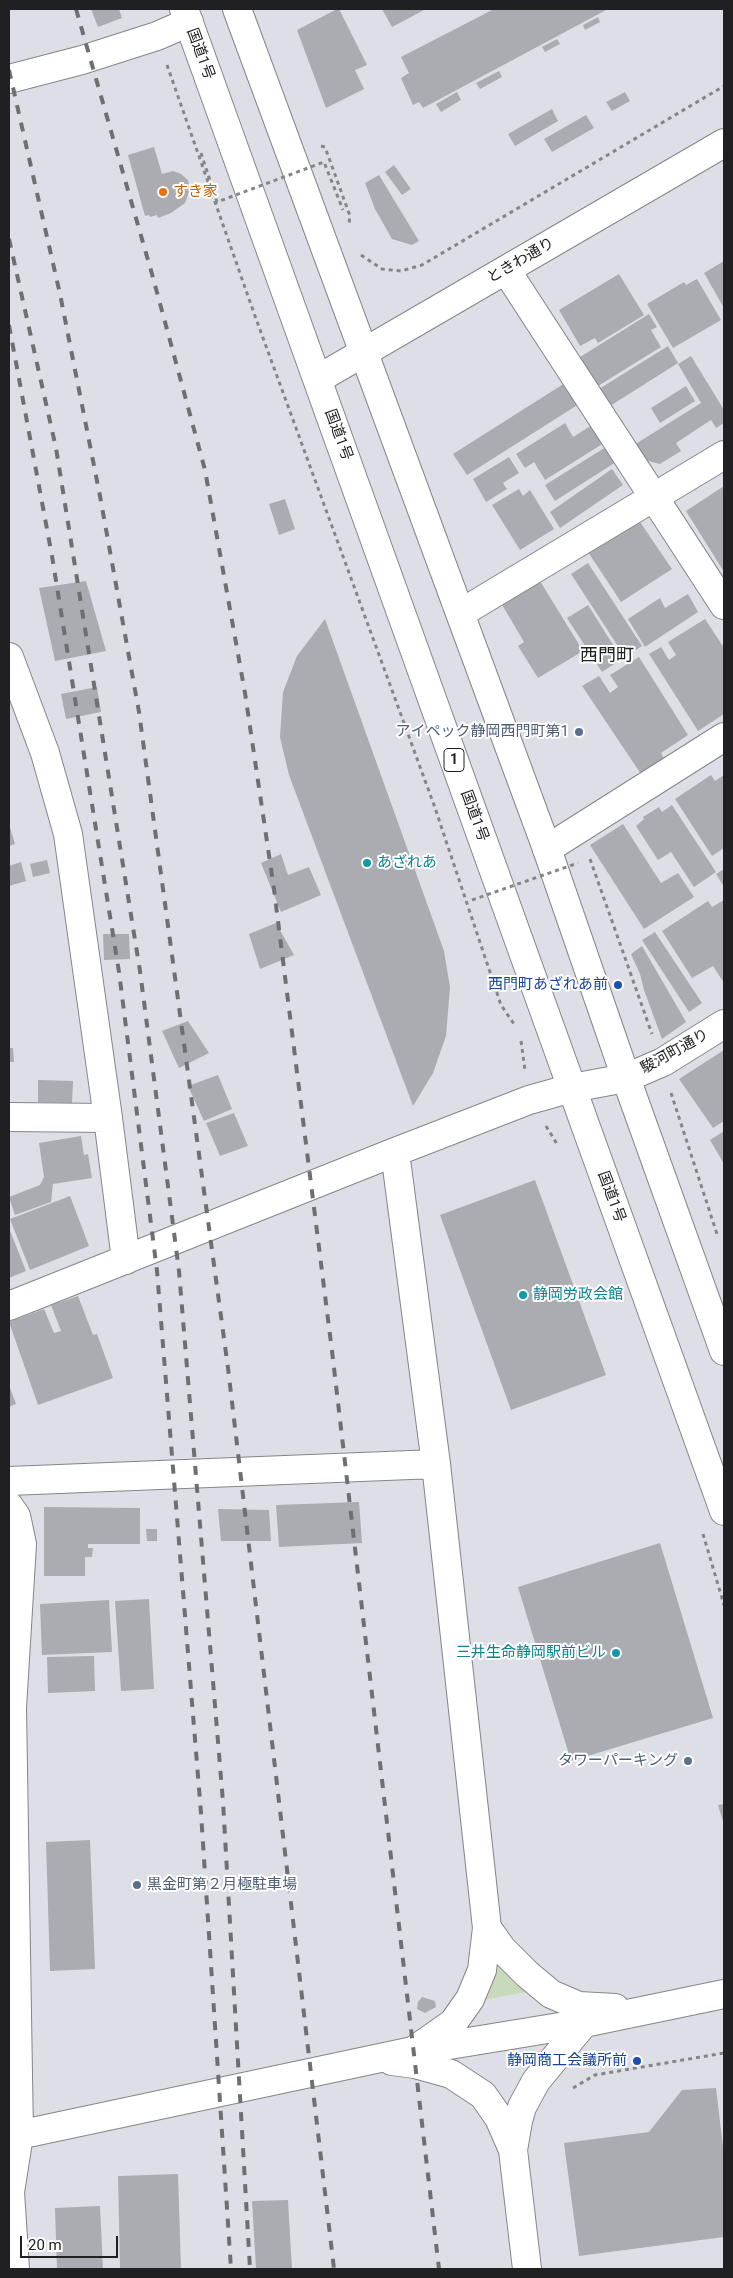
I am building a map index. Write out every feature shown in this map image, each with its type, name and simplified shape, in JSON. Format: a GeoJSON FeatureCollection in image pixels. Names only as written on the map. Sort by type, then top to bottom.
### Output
{"type":"FeatureCollection","features":[{"type":"Feature","properties":{"kind":"main road"},"geometry":{"type":"LineString","coordinates":[[237,9],[461,613],[724,1351]]}},
{"type":"Feature","properties":{"kind":"main road"},"geometry":{"type":"LineString","coordinates":[[9,79],[82,60],[157,36],[186,15]]}},
{"type":"Feature","properties":{"kind":"main road","name":"国道1号"},"geometry":{"type":"LineString","coordinates":[[186,15],[724,1511]]}},
{"type":"Feature","properties":{"kind":"main road","name":"ときわ通り"},"geometry":{"type":"LineString","coordinates":[[318,378],[724,143]]}},
{"type":"Feature","properties":{"kind":"main road"},"geometry":{"type":"LineString","coordinates":[[506,270],[724,605]]}},
{"type":"Feature","properties":{"kind":"main road"},"geometry":{"type":"LineString","coordinates":[[461,613],[724,454]]}},
{"type":"Feature","properties":{"kind":"main road"},"geometry":{"type":"LineString","coordinates":[[9,657],[46,752],[68,834],[126,1260]]}},
{"type":"Feature","properties":{"kind":"main road"},"geometry":{"type":"LineString","coordinates":[[546,849],[724,737]]}},
{"type":"Feature","properties":{"kind":"main road","name":"駿河町通り"},"geometry":{"type":"LineString","coordinates":[[9,1306],[529,1100],[572,1088],[626,1078],[663,1062],[724,1024]]}},
{"type":"Feature","properties":{"kind":"main road"},"geometry":{"type":"LineString","coordinates":[[9,1118],[108,1118]]}},
{"type":"Feature","properties":{"kind":"main road"},"geometry":{"type":"LineString","coordinates":[[395,1152],[436,1464],[487,1928],[482,1970],[470,1999],[453,2023],[413,2051]]}},
{"type":"Feature","properties":{"kind":"main road"},"geometry":{"type":"LineString","coordinates":[[9,1481],[436,1464]]}},
{"type":"Feature","properties":{"kind":"main road"},"geometry":{"type":"LineString","coordinates":[[9,1506],[16,1516],[22,1544],[12,1708],[14,2136],[10,2192],[15,2269]]}},
{"type":"Feature","properties":{"kind":"main road"},"geometry":{"type":"LineString","coordinates":[[487,1928],[502,1949],[527,1974],[551,1994],[579,2006],[639,2010]]}},
{"type":"Feature","properties":{"kind":"main road"},"geometry":{"type":"LineString","coordinates":[[14,2136],[413,2051],[584,2023],[639,2010],[724,1994]]}},
{"type":"Feature","properties":{"kind":"main road"},"geometry":{"type":"LineString","coordinates":[[513,2150],[522,2107],[528,2094],[545,2069],[584,2023]]}},
{"type":"Feature","properties":{"kind":"main road"},"geometry":{"type":"LineString","coordinates":[[374,2059],[415,2064],[450,2074],[483,2095],[499,2118],[513,2150],[528,2269]]}},
{"type":"Feature","properties":{"kind":"path"},"geometry":{"type":"LineString","coordinates":[[157,36],[256,316],[434,805],[501,1005],[519,1032],[529,1100],[559,1146]]}},
{"type":"Feature","properties":{"kind":"path"},"geometry":{"type":"LineString","coordinates":[[360,254],[369,262],[382,269],[401,271],[422,265],[724,86]]}},
{"type":"Feature","properties":{"kind":"path"},"geometry":{"type":"LineString","coordinates":[[314,144],[325,147],[350,216],[348,228]]}},
{"type":"Feature","properties":{"kind":"path"},"geometry":{"type":"LineString","coordinates":[[201,152],[217,202],[324,162],[343,210]]}},
{"type":"Feature","properties":{"kind":"path"},"geometry":{"type":"LineString","coordinates":[[472,900],[578,863]]}},
{"type":"Feature","properties":{"kind":"path"},"geometry":{"type":"LineString","coordinates":[[702,1530],[724,1605]]}},
{"type":"Feature","properties":{"kind":"path"},"geometry":{"type":"LineString","coordinates":[[567,2091],[595,2075],[724,2053]]}},
{"type":"Feature","properties":{"kind":"green space"},"geometry":{"type":"Polygon","coordinates":[[[493,1952],[506,1970],[526,1992],[479,2001],[493,1952]]]}},
{"type":"Feature","properties":{"kind":"building"},"geometry":{"type":"Polygon","coordinates":[[[91,9],[119,9],[122,18],[98,27],[91,9]]]}},
{"type":"Feature","properties":{"kind":"building"},"geometry":{"type":"Polygon","coordinates":[[[339,9],[367,65],[355,70],[364,89],[326,108],[297,30],[339,9]]]}},
{"type":"Feature","properties":{"kind":"building"},"geometry":{"type":"Polygon","coordinates":[[[382,9],[426,9],[392,27],[382,9]]]}},
{"type":"Feature","properties":{"kind":"building"},"geometry":{"type":"Polygon","coordinates":[[[494,9],[608,9],[423,108],[419,102],[413,105],[401,78],[409,73],[401,57],[494,9]]]}},
{"type":"Feature","properties":{"kind":"building"},"geometry":{"type":"Polygon","coordinates":[[[598,17],[600,22],[585,30],[583,25],[598,17]]]}},
{"type":"Feature","properties":{"kind":"building"},"geometry":{"type":"Polygon","coordinates":[[[557,39],[560,44],[545,52],[542,47],[557,39]]]}},
{"type":"Feature","properties":{"kind":"building"},"geometry":{"type":"Polygon","coordinates":[[[499,71],[502,77],[480,89],[476,83],[499,71]]]}},
{"type":"Feature","properties":{"kind":"building"},"geometry":{"type":"Polygon","coordinates":[[[457,92],[461,100],[441,112],[436,104],[457,92]]]}},
{"type":"Feature","properties":{"kind":"building"},"geometry":{"type":"Polygon","coordinates":[[[625,92],[630,101],[612,111],[606,102],[625,92]]]}},
{"type":"Feature","properties":{"kind":"building"},"geometry":{"type":"Polygon","coordinates":[[[552,109],[558,121],[515,146],[508,134],[552,109]]]}},
{"type":"Feature","properties":{"kind":"building"},"geometry":{"type":"Polygon","coordinates":[[[586,115],[594,128],[552,152],[544,139],[586,115]]]}},
{"type":"Feature","properties":{"kind":"building"},"geometry":{"type":"Polygon","coordinates":[[[154,147],[162,174],[173,171],[181,174],[188,180],[190,189],[185,203],[171,213],[158,218],[157,215],[145,216],[128,155],[154,147]]]}},
{"type":"Feature","properties":{"kind":"building"},"geometry":{"type":"Polygon","coordinates":[[[394,165],[411,189],[402,195],[385,172],[394,165]]]}},
{"type":"Feature","properties":{"kind":"building"},"geometry":{"type":"Polygon","coordinates":[[[379,175],[419,241],[412,245],[392,239],[375,209],[365,183],[379,175]]]}},
{"type":"Feature","properties":{"kind":"building"},"geometry":{"type":"Polygon","coordinates":[[[724,261],[724,308],[704,273],[724,261]]]}},
{"type":"Feature","properties":{"kind":"building"},"geometry":{"type":"Polygon","coordinates":[[[619,274],[644,315],[598,343],[595,338],[580,346],[559,310],[619,274]]]}},
{"type":"Feature","properties":{"kind":"building"},"geometry":{"type":"Polygon","coordinates":[[[697,279],[721,320],[673,348],[647,304],[684,282],[686,285],[697,279]]]}},
{"type":"Feature","properties":{"kind":"building"},"geometry":{"type":"Polygon","coordinates":[[[649,314],[657,327],[651,330],[661,347],[598,386],[580,357],[649,314]]]}},
{"type":"Feature","properties":{"kind":"building"},"geometry":{"type":"Polygon","coordinates":[[[668,346],[678,363],[610,406],[599,389],[668,346]]]}},
{"type":"Feature","properties":{"kind":"building"},"geometry":{"type":"Polygon","coordinates":[[[691,356],[724,410],[724,423],[716,428],[711,420],[676,443],[681,451],[660,464],[644,460],[634,445],[701,403],[678,364],[691,356]]]}},
{"type":"Feature","properties":{"kind":"building"},"geometry":{"type":"Polygon","coordinates":[[[565,383],[579,404],[467,475],[453,454],[565,383]]]}},
{"type":"Feature","properties":{"kind":"building"},"geometry":{"type":"Polygon","coordinates":[[[686,386],[695,401],[660,423],[651,408],[686,386]]]}},
{"type":"Feature","properties":{"kind":"building"},"geometry":{"type":"Polygon","coordinates":[[[565,423],[573,437],[592,425],[604,443],[545,480],[534,462],[525,468],[516,454],[565,423]]]}},
{"type":"Feature","properties":{"kind":"building"},"geometry":{"type":"Polygon","coordinates":[[[606,447],[616,462],[555,501],[545,485],[606,447]]]}},
{"type":"Feature","properties":{"kind":"building"},"geometry":{"type":"Polygon","coordinates":[[[509,457],[519,473],[503,483],[507,489],[486,502],[473,479],[509,457]]]}},
{"type":"Feature","properties":{"kind":"building"},"geometry":{"type":"Polygon","coordinates":[[[612,469],[623,485],[560,528],[550,512],[612,469]]]}},
{"type":"Feature","properties":{"kind":"building"},"geometry":{"type":"Polygon","coordinates":[[[724,486],[724,572],[686,511],[724,486]]]}},
{"type":"Feature","properties":{"kind":"building"},"geometry":{"type":"Polygon","coordinates":[[[519,489],[523,496],[530,490],[554,529],[520,550],[492,505],[519,489]]]}},
{"type":"Feature","properties":{"kind":"building"},"geometry":{"type":"Polygon","coordinates":[[[285,499],[295,529],[279,535],[269,504],[285,499]]]}},
{"type":"Feature","properties":{"kind":"building"},"geometry":{"type":"Polygon","coordinates":[[[638,519],[672,569],[621,602],[588,552],[638,519]]]}},
{"type":"Feature","properties":{"kind":"building"},"geometry":{"type":"Polygon","coordinates":[[[588,563],[642,646],[625,657],[571,574],[588,563]]]}},
{"type":"Feature","properties":{"kind":"building"},"geometry":{"type":"Polygon","coordinates":[[[86,581],[106,651],[55,661],[39,588],[86,581]]]}},
{"type":"Feature","properties":{"kind":"building"},"geometry":{"type":"Polygon","coordinates":[[[540,581],[583,651],[538,678],[518,646],[524,642],[501,603],[540,581]]]}},
{"type":"Feature","properties":{"kind":"building"},"geometry":{"type":"Polygon","coordinates":[[[688,594],[698,612],[645,647],[628,619],[660,598],[665,608],[688,594]]]}},
{"type":"Feature","properties":{"kind":"building"},"geometry":{"type":"Polygon","coordinates":[[[588,605],[622,659],[602,672],[567,618],[588,605]]]}},
{"type":"Feature","properties":{"kind":"building","name":"あざれあ"},"geometry":{"type":"Polygon","coordinates":[[[325,619],[444,951],[450,987],[446,1036],[433,1073],[413,1106],[289,775],[280,737],[283,692],[297,656],[325,619]]]}},
{"type":"Feature","properties":{"kind":"building"},"geometry":{"type":"Polygon","coordinates":[[[705,619],[724,648],[724,714],[698,731],[649,654],[661,647],[669,660],[676,655],[668,642],[705,619]]]}},
{"type":"Feature","properties":{"kind":"building"},"geometry":{"type":"Polygon","coordinates":[[[639,657],[688,735],[661,753],[664,759],[641,774],[582,686],[599,676],[610,693],[618,687],[610,675],[639,657]]]}},
{"type":"Feature","properties":{"kind":"building"},"geometry":{"type":"Polygon","coordinates":[[[97,687],[101,712],[66,719],[61,694],[97,687]]]}},
{"type":"Feature","properties":{"kind":"building"},"geometry":{"type":"Polygon","coordinates":[[[711,775],[715,781],[724,775],[724,848],[712,856],[675,799],[711,775]]]}},
{"type":"Feature","properties":{"kind":"building"},"geometry":{"type":"Polygon","coordinates":[[[672,805],[716,872],[694,887],[671,852],[658,860],[636,826],[644,819],[643,817],[659,807],[662,812],[672,805]]]}},
{"type":"Feature","properties":{"kind":"building"},"geometry":{"type":"Polygon","coordinates":[[[9,824],[15,844],[9,846],[9,824]]]}},
{"type":"Feature","properties":{"kind":"building"},"geometry":{"type":"Polygon","coordinates":[[[623,824],[661,883],[678,873],[694,897],[644,929],[590,845],[623,824]]]}},
{"type":"Feature","properties":{"kind":"building"},"geometry":{"type":"Polygon","coordinates":[[[281,854],[288,875],[309,867],[321,895],[281,912],[261,863],[281,854]]]}},
{"type":"Feature","properties":{"kind":"building"},"geometry":{"type":"Polygon","coordinates":[[[47,860],[50,873],[33,877],[30,864],[47,860]]]}},
{"type":"Feature","properties":{"kind":"building"},"geometry":{"type":"Polygon","coordinates":[[[21,862],[26,881],[9,886],[9,866],[21,862]]]}},
{"type":"Feature","properties":{"kind":"building"},"geometry":{"type":"Polygon","coordinates":[[[724,869],[724,887],[716,874],[724,869]]]}},
{"type":"Feature","properties":{"kind":"building"},"geometry":{"type":"Polygon","coordinates":[[[724,900],[724,983],[713,966],[692,978],[662,931],[708,901],[712,907],[724,900]]]}},
{"type":"Feature","properties":{"kind":"building"},"geometry":{"type":"Polygon","coordinates":[[[276,923],[294,955],[260,969],[249,934],[276,923]]]}},
{"type":"Feature","properties":{"kind":"building"},"geometry":{"type":"Polygon","coordinates":[[[655,932],[702,1003],[689,1012],[642,940],[655,932]]]}},
{"type":"Feature","properties":{"kind":"building"},"geometry":{"type":"Polygon","coordinates":[[[103,934],[129,934],[130,959],[104,960],[103,934]]]}},
{"type":"Feature","properties":{"kind":"building"},"geometry":{"type":"Polygon","coordinates":[[[642,946],[686,1022],[662,1039],[640,974],[631,954],[642,946]]]}},
{"type":"Feature","properties":{"kind":"building"},"geometry":{"type":"Polygon","coordinates":[[[188,1021],[209,1053],[179,1068],[162,1031],[188,1021]]]}},
{"type":"Feature","properties":{"kind":"building"},"geometry":{"type":"Polygon","coordinates":[[[9,1048],[13,1048],[14,1062],[9,1062],[9,1048]]]}},
{"type":"Feature","properties":{"kind":"building"},"geometry":{"type":"Polygon","coordinates":[[[724,1050],[724,1121],[713,1128],[679,1079],[724,1050]]]}},
{"type":"Feature","properties":{"kind":"building"},"geometry":{"type":"Polygon","coordinates":[[[218,1075],[232,1109],[204,1121],[188,1086],[218,1075]]]}},
{"type":"Feature","properties":{"kind":"building"},"geometry":{"type":"Polygon","coordinates":[[[38,1080],[73,1081],[72,1103],[38,1102],[38,1080]]]}},
{"type":"Feature","properties":{"kind":"building"},"geometry":{"type":"Polygon","coordinates":[[[234,1113],[248,1146],[220,1156],[206,1123],[234,1113]]]}},
{"type":"Feature","properties":{"kind":"building"},"geometry":{"type":"Polygon","coordinates":[[[724,1131],[724,1164],[710,1140],[724,1131]]]}},
{"type":"Feature","properties":{"kind":"building"},"geometry":{"type":"Polygon","coordinates":[[[81,1136],[84,1155],[88,1154],[92,1178],[53,1184],[51,1202],[15,1215],[9,1197],[40,1185],[44,1177],[39,1143],[81,1136]]]}},
{"type":"Feature","properties":{"kind":"building","name":"静岡労政会館"},"geometry":{"type":"Polygon","coordinates":[[[535,1180],[606,1375],[511,1410],[440,1215],[535,1180]]]}},
{"type":"Feature","properties":{"kind":"building"},"geometry":{"type":"Polygon","coordinates":[[[70,1196],[89,1246],[30,1270],[10,1219],[70,1196]]]}},
{"type":"Feature","properties":{"kind":"building"},"geometry":{"type":"Polygon","coordinates":[[[9,1228],[26,1271],[9,1278],[9,1228]]]}},
{"type":"Feature","properties":{"kind":"building"},"geometry":{"type":"Polygon","coordinates":[[[78,1296],[93,1335],[97,1334],[113,1378],[38,1405],[9,1322],[44,1309],[54,1333],[61,1331],[51,1305],[78,1296]]]}},
{"type":"Feature","properties":{"kind":"building"},"geometry":{"type":"Polygon","coordinates":[[[9,1385],[16,1404],[9,1407],[9,1385]]]}},
{"type":"Feature","properties":{"kind":"building"},"geometry":{"type":"Polygon","coordinates":[[[359,1502],[362,1543],[279,1547],[276,1505],[359,1502]]]}},
{"type":"Feature","properties":{"kind":"building"},"geometry":{"type":"Polygon","coordinates":[[[44,1507],[140,1508],[140,1544],[88,1544],[88,1548],[93,1548],[92,1557],[85,1557],[85,1576],[44,1576],[44,1507]]]}},
{"type":"Feature","properties":{"kind":"building"},"geometry":{"type":"Polygon","coordinates":[[[218,1509],[269,1510],[271,1541],[221,1541],[218,1509]]]}},
{"type":"Feature","properties":{"kind":"building"},"geometry":{"type":"Polygon","coordinates":[[[146,1529],[157,1529],[157,1541],[147,1541],[146,1529]]]}},
{"type":"Feature","properties":{"kind":"building","name":"三井生命静岡駅前ビル"},"geometry":{"type":"Polygon","coordinates":[[[660,1543],[713,1718],[571,1761],[518,1587],[660,1543]]]}},
{"type":"Feature","properties":{"kind":"building"},"geometry":{"type":"Polygon","coordinates":[[[149,1599],[154,1689],[121,1691],[115,1601],[149,1599]]]}},
{"type":"Feature","properties":{"kind":"building"},"geometry":{"type":"Polygon","coordinates":[[[109,1600],[112,1652],[42,1655],[40,1604],[109,1600]]]}},
{"type":"Feature","properties":{"kind":"building"},"geometry":{"type":"Polygon","coordinates":[[[94,1656],[95,1691],[48,1693],[47,1657],[94,1656]]]}},
{"type":"Feature","properties":{"kind":"building"},"geometry":{"type":"Polygon","coordinates":[[[724,1804],[724,1825],[718,1805],[724,1804]]]}},
{"type":"Feature","properties":{"kind":"building"},"geometry":{"type":"Polygon","coordinates":[[[90,1840],[95,1969],[50,1971],[46,1842],[90,1840]]]}},
{"type":"Feature","properties":{"kind":"building"},"geometry":{"type":"Polygon","coordinates":[[[422,1997],[435,2001],[436,2007],[425,2013],[417,2009],[418,2002],[422,1997]]]}},
{"type":"Feature","properties":{"kind":"building"},"geometry":{"type":"Polygon","coordinates":[[[716,2088],[724,2155],[724,2237],[579,2256],[564,2143],[649,2132],[682,2090],[716,2088]]]}},
{"type":"Feature","properties":{"kind":"building"},"geometry":{"type":"Polygon","coordinates":[[[178,2174],[181,2269],[120,2269],[118,2176],[178,2174]]]}},
{"type":"Feature","properties":{"kind":"building"},"geometry":{"type":"Polygon","coordinates":[[[288,2200],[292,2269],[256,2269],[252,2201],[288,2200]]]}},
{"type":"Feature","properties":{"kind":"building"},"geometry":{"type":"Polygon","coordinates":[[[100,2206],[103,2269],[57,2269],[55,2208],[100,2206]]]}},
{"type":"Feature","properties":{"kind":"railway"},"geometry":{"type":"LineString","coordinates":[[76,9],[152,274],[205,470],[245,693],[274,889],[332,1351],[439,2269]]}},
{"type":"Feature","properties":{"kind":"railway"},"geometry":{"type":"LineString","coordinates":[[9,70],[60,294],[100,496],[139,712],[228,1368],[334,2269]]}},
{"type":"Feature","properties":{"kind":"railway"},"geometry":{"type":"LineString","coordinates":[[9,239],[56,448],[140,971],[179,1271],[223,1802],[250,2269]]}},
{"type":"Feature","properties":{"kind":"railway"},"geometry":{"type":"LineString","coordinates":[[9,325],[52,556],[119,972],[157,1271],[201,1813],[231,2269]]}},
{"type":"Feature","properties":{"kind":"place","name":"すき家"},"geometry":{"type":"Point","coordinates":[163,192]}},
{"type":"Feature","properties":{"kind":"place","name":"アイペック静岡西門町第1"},"geometry":{"type":"Point","coordinates":[579,732]}},
{"type":"Feature","properties":{"kind":"place","name":"あざれあ"},"geometry":{"type":"Point","coordinates":[367,863]}},
{"type":"Feature","properties":{"kind":"place","name":"西門町あざれあ前"},"geometry":{"type":"Point","coordinates":[618,985]}},
{"type":"Feature","properties":{"kind":"place","name":"静岡労政会館"},"geometry":{"type":"Point","coordinates":[523,1295]}},
{"type":"Feature","properties":{"kind":"place","name":"三井生命静岡駅前ビル"},"geometry":{"type":"Point","coordinates":[616,1653]}},
{"type":"Feature","properties":{"kind":"place","name":"タワーパーキング"},"geometry":{"type":"Point","coordinates":[688,1761]}},
{"type":"Feature","properties":{"kind":"place","name":"黒金町第２月極駐車場"},"geometry":{"type":"Point","coordinates":[137,1885]}},
{"type":"Feature","properties":{"kind":"place","name":"静岡商工会議所前"},"geometry":{"type":"Point","coordinates":[637,2061]}},
{"type":"Feature","properties":{"kind":"district","name":"西門町"},"geometry":{"type":"Point","coordinates":[607,656]}}]}
